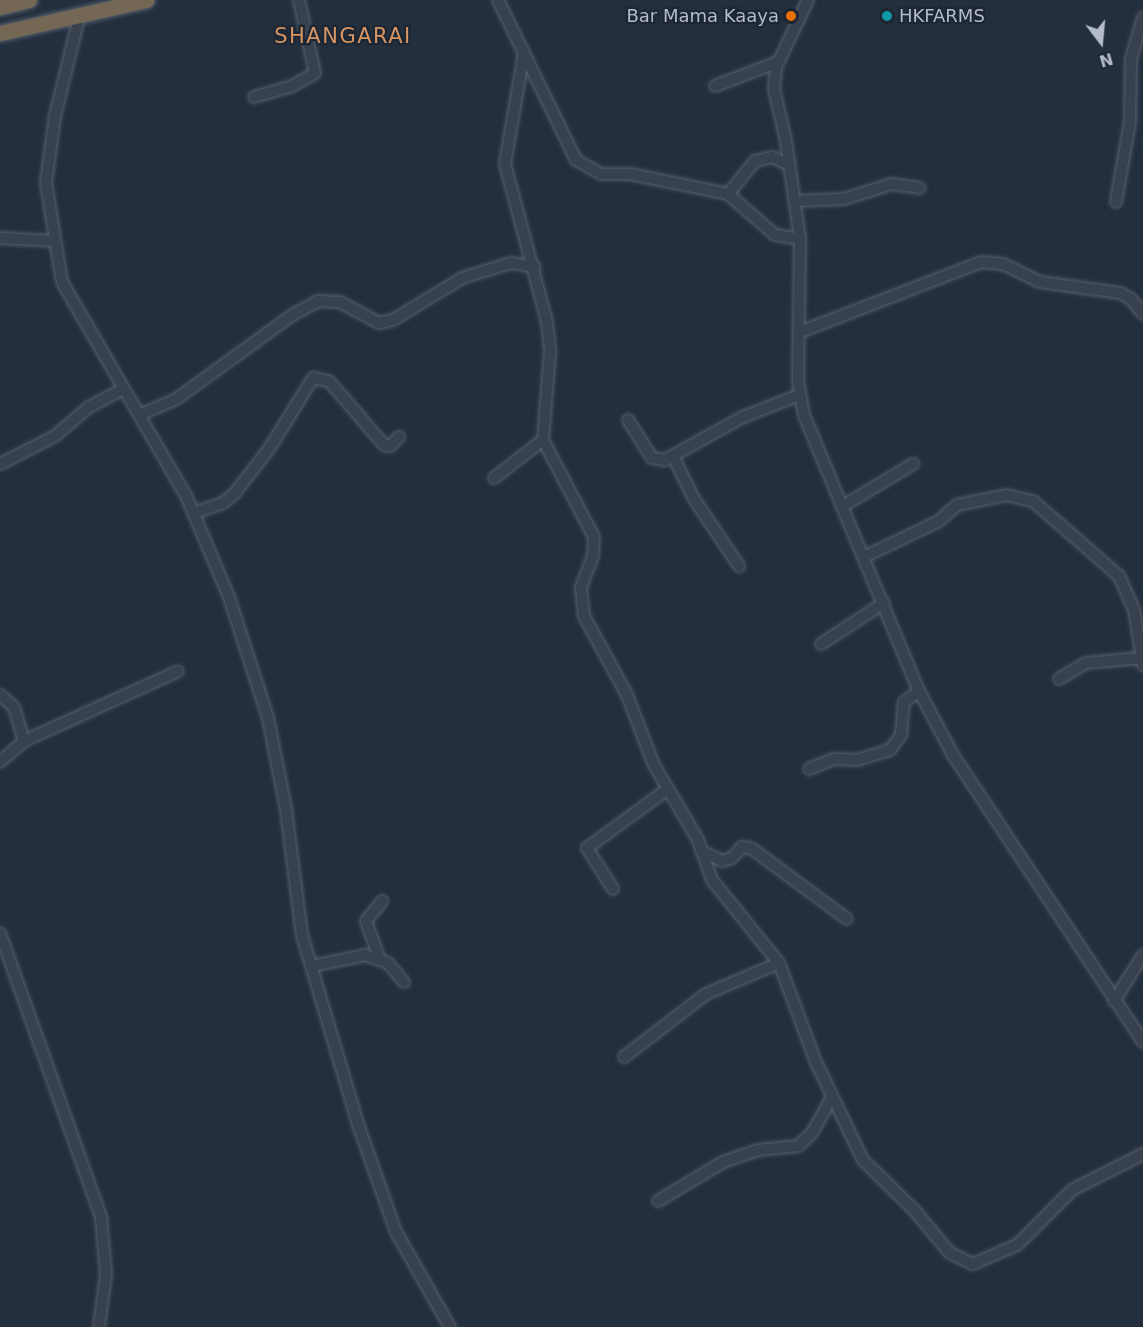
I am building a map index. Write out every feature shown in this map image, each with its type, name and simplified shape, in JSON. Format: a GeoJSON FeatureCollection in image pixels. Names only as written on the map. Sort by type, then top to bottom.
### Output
{"type":"FeatureCollection","features":[{"type":"Feature","properties":{"kind":"highway"},"geometry":{"type":"LineString","coordinates":[[0,33],[146,0]]}},
{"type":"Feature","properties":{"kind":"street"},"geometry":{"type":"LineString","coordinates":[[254,97],[292,86],[315,73],[299,0]]}},
{"type":"Feature","properties":{"kind":"street"},"geometry":{"type":"LineString","coordinates":[[498,0],[576,160],[601,174],[630,174],[728,194],[775,235],[800,239]]}},
{"type":"Feature","properties":{"kind":"street"},"geometry":{"type":"LineString","coordinates":[[808,0],[778,62],[774,89],[800,239],[799,395],[814,441],[866,556],[919,691],[953,755],[1143,1042]]}},
{"type":"Feature","properties":{"kind":"street"},"geometry":{"type":"LineString","coordinates":[[80,14],[51,146],[46,183],[52,241],[62,282],[72,304],[140,415],[194,513],[229,597],[268,718],[286,809],[298,917],[376,1183],[406,1252],[450,1327]]}},
{"type":"Feature","properties":{"kind":"street"},"geometry":{"type":"LineString","coordinates":[[1116,202],[1130,122],[1131,59],[1143,18]]}},
{"type":"Feature","properties":{"kind":"street"},"geometry":{"type":"LineString","coordinates":[[524,53],[505,157],[535,267],[549,338],[543,440],[594,537],[593,556],[580,588],[584,616],[627,695],[646,746],[701,851],[718,889],[779,963],[832,1097],[870,1169],[914,1210],[950,1253],[968,1263],[992,1259],[1017,1245],[1071,1190],[1143,1154]]}},
{"type":"Feature","properties":{"kind":"street"},"geometry":{"type":"LineString","coordinates":[[716,86],[778,62]]}},
{"type":"Feature","properties":{"kind":"street"},"geometry":{"type":"LineString","coordinates":[[728,194],[755,161],[771,157],[789,165]]}},
{"type":"Feature","properties":{"kind":"street"},"geometry":{"type":"LineString","coordinates":[[795,201],[844,199],[892,184],[921,188]]}},
{"type":"Feature","properties":{"kind":"street"},"geometry":{"type":"LineString","coordinates":[[0,238],[52,241]]}},
{"type":"Feature","properties":{"kind":"street"},"geometry":{"type":"LineString","coordinates":[[140,415],[175,400],[294,314],[318,301],[340,302],[379,323],[393,320],[462,278],[518,262],[535,267]]}},
{"type":"Feature","properties":{"kind":"street"},"geometry":{"type":"LineString","coordinates":[[800,332],[981,262],[1003,264],[1040,282],[1120,293],[1131,299],[1143,314]]}},
{"type":"Feature","properties":{"kind":"street"},"geometry":{"type":"LineString","coordinates":[[194,513],[224,503],[234,494],[269,449],[310,382],[317,377],[335,386],[384,446],[390,446],[399,437]]}},
{"type":"Feature","properties":{"kind":"street"},"geometry":{"type":"LineString","coordinates":[[0,464],[55,436],[89,407],[123,389]]}},
{"type":"Feature","properties":{"kind":"street"},"geometry":{"type":"LineString","coordinates":[[628,420],[651,458],[665,460],[743,417],[799,395]]}},
{"type":"Feature","properties":{"kind":"street"},"geometry":{"type":"LineString","coordinates":[[494,478],[543,440]]}},
{"type":"Feature","properties":{"kind":"street"},"geometry":{"type":"LineString","coordinates":[[673,456],[694,499],[740,566]]}},
{"type":"Feature","properties":{"kind":"street"},"geometry":{"type":"LineString","coordinates":[[843,506],[913,464]]}},
{"type":"Feature","properties":{"kind":"street"},"geometry":{"type":"LineString","coordinates":[[866,556],[939,521],[957,505],[1006,495],[1034,501],[1119,576],[1134,609],[1142,662],[1086,663],[1059,679]]}},
{"type":"Feature","properties":{"kind":"street"},"geometry":{"type":"LineString","coordinates":[[821,644],[884,603]]}},
{"type":"Feature","properties":{"kind":"street"},"geometry":{"type":"LineString","coordinates":[[0,762],[24,741],[178,671]]}},
{"type":"Feature","properties":{"kind":"street"},"geometry":{"type":"LineString","coordinates":[[809,769],[834,759],[857,760],[890,750],[902,735],[904,702],[919,691]]}},
{"type":"Feature","properties":{"kind":"street"},"geometry":{"type":"LineString","coordinates":[[0,695],[14,707],[24,741]]}},
{"type":"Feature","properties":{"kind":"street"},"geometry":{"type":"LineString","coordinates":[[612,889],[587,848],[668,789]]}},
{"type":"Feature","properties":{"kind":"street"},"geometry":{"type":"LineString","coordinates":[[701,851],[722,861],[732,858],[742,847],[751,848],[847,919]]}},
{"type":"Feature","properties":{"kind":"street"},"geometry":{"type":"LineString","coordinates":[[382,900],[366,921],[379,957],[404,982]]}},
{"type":"Feature","properties":{"kind":"street"},"geometry":{"type":"LineString","coordinates":[[0,933],[101,1217],[106,1274],[99,1327]]}},
{"type":"Feature","properties":{"kind":"street"},"geometry":{"type":"LineString","coordinates":[[1114,1001],[1143,955]]}},
{"type":"Feature","properties":{"kind":"street"},"geometry":{"type":"LineString","coordinates":[[312,966],[349,956],[379,957]]}},
{"type":"Feature","properties":{"kind":"street"},"geometry":{"type":"LineString","coordinates":[[624,1057],[706,994],[779,963]]}},
{"type":"Feature","properties":{"kind":"street"},"geometry":{"type":"LineString","coordinates":[[658,1201],[723,1162],[758,1150],[798,1146],[812,1133],[832,1097]]}},
{"type":"Feature","properties":{"kind":"place","name":"Bar Mama Kaaya"},"geometry":{"type":"Point","coordinates":[791,16]}},
{"type":"Feature","properties":{"kind":"place","name":"HKFARMS"},"geometry":{"type":"Point","coordinates":[887,16]}},
{"type":"Feature","properties":{"kind":"district","name":"SHANGARAI"},"geometry":{"type":"Point","coordinates":[343,36]}}]}
